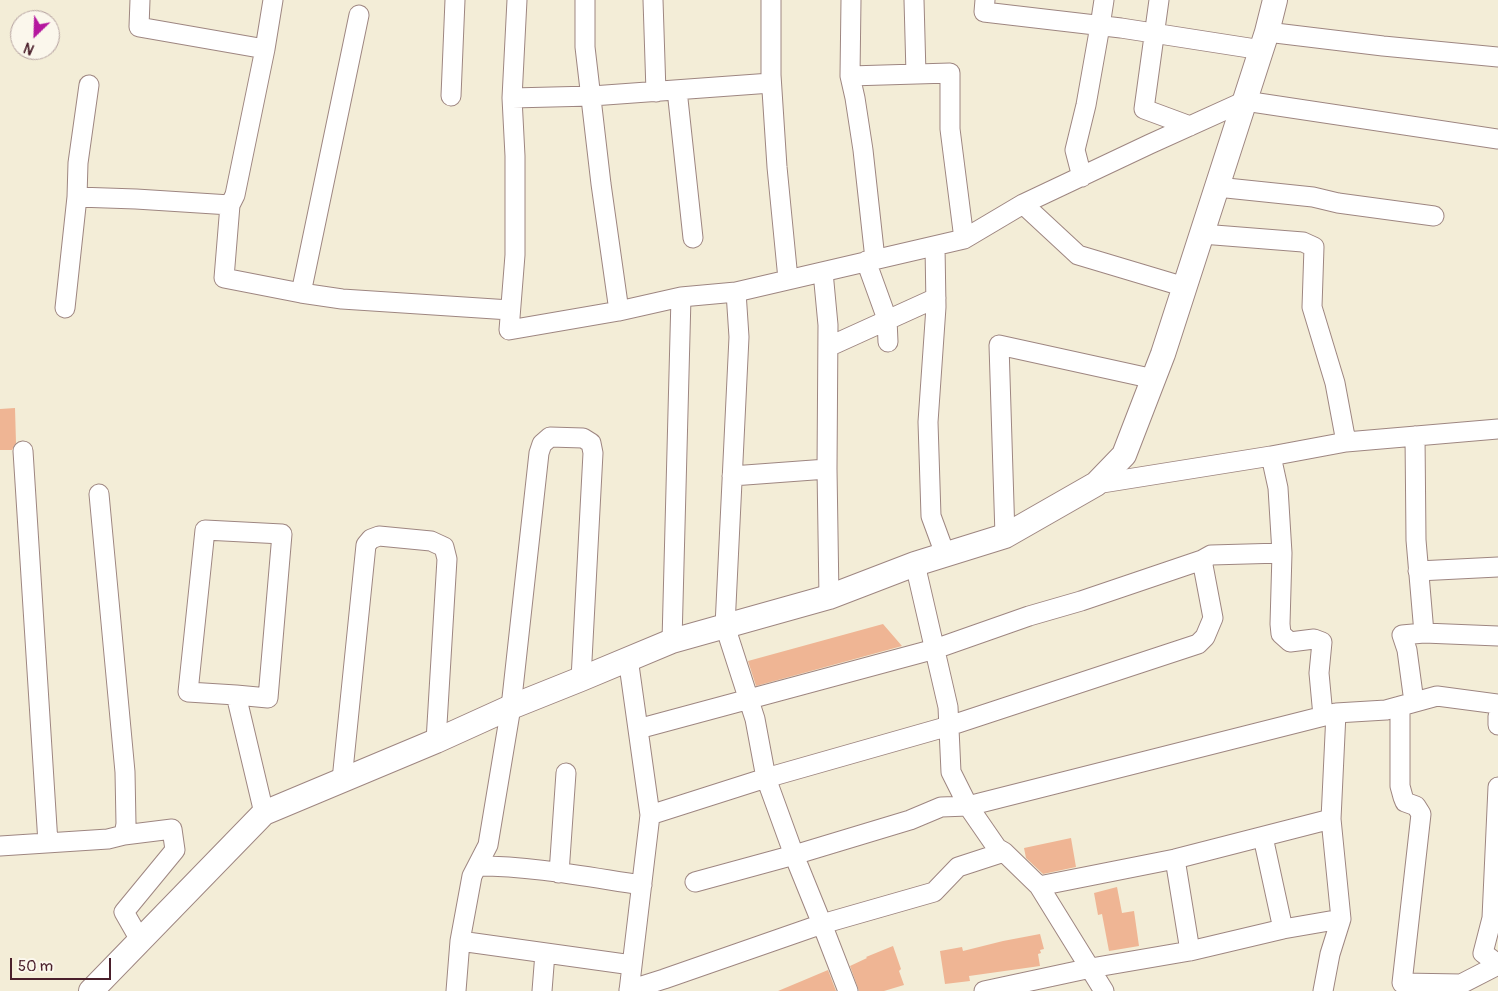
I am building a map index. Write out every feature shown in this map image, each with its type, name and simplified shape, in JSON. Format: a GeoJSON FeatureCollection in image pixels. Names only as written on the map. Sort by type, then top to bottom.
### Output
{"type":"FeatureCollection","features":[{"type":"Feature","properties":{"kind":"main road"},"geometry":{"type":"LineString","coordinates":[[91,991],[264,812],[672,641],[829,598],[915,564],[1005,536],[1096,484],[1124,455],[1154,378],[1245,102],[1275,0]]}},
{"type":"Feature","properties":{"kind":"street"},"geometry":{"type":"LineString","coordinates":[[140,0],[139,27],[265,48]]}},
{"type":"Feature","properties":{"kind":"street"},"geometry":{"type":"LineString","coordinates":[[273,0],[236,195],[230,205],[224,278],[342,299],[510,310]]}},
{"type":"Feature","properties":{"kind":"street"},"geometry":{"type":"LineString","coordinates":[[452,96],[455,0]]}},
{"type":"Feature","properties":{"kind":"street"},"geometry":{"type":"LineString","coordinates":[[517,0],[512,98],[515,156],[515,246],[509,330],[620,311],[681,297],[736,292],[964,240],[1023,204],[1245,102],[1498,138]]}},
{"type":"Feature","properties":{"kind":"street"},"geometry":{"type":"LineString","coordinates":[[585,0],[585,46],[601,184],[620,311]]}},
{"type":"Feature","properties":{"kind":"street"},"geometry":{"type":"LineString","coordinates":[[653,0],[656,92]]}},
{"type":"Feature","properties":{"kind":"street"},"geometry":{"type":"LineString","coordinates":[[771,0],[771,83],[776,167],[788,279]]}},
{"type":"Feature","properties":{"kind":"street"},"geometry":{"type":"LineString","coordinates":[[851,0],[850,76],[863,150],[871,260],[887,319],[888,342]]}},
{"type":"Feature","properties":{"kind":"street"},"geometry":{"type":"LineString","coordinates":[[914,0],[916,74]]}},
{"type":"Feature","properties":{"kind":"street"},"geometry":{"type":"LineString","coordinates":[[986,0],[984,12],[1154,34],[1383,46],[1498,57]]}},
{"type":"Feature","properties":{"kind":"street"},"geometry":{"type":"LineString","coordinates":[[1082,177],[1075,150],[1086,106],[1104,0]]}},
{"type":"Feature","properties":{"kind":"street"},"geometry":{"type":"LineString","coordinates":[[1158,0],[1144,109],[1190,126]]}},
{"type":"Feature","properties":{"kind":"street"},"geometry":{"type":"LineString","coordinates":[[301,293],[359,14]]}},
{"type":"Feature","properties":{"kind":"street"},"geometry":{"type":"LineString","coordinates":[[850,76],[950,73],[950,129],[964,240]]}},
{"type":"Feature","properties":{"kind":"street"},"geometry":{"type":"LineString","coordinates":[[512,98],[592,96],[771,83]]}},
{"type":"Feature","properties":{"kind":"street"},"geometry":{"type":"LineString","coordinates":[[65,308],[78,197],[78,163],[89,85]]}},
{"type":"Feature","properties":{"kind":"street"},"geometry":{"type":"LineString","coordinates":[[677,90],[692,238]]}},
{"type":"Feature","properties":{"kind":"street"},"geometry":{"type":"LineString","coordinates":[[1217,187],[1313,196],[1338,203],[1434,216]]}},
{"type":"Feature","properties":{"kind":"street"},"geometry":{"type":"LineString","coordinates":[[78,197],[136,198],[230,205]]}},
{"type":"Feature","properties":{"kind":"street"},"geometry":{"type":"LineString","coordinates":[[1023,204],[1078,254],[1185,287]]}},
{"type":"Feature","properties":{"kind":"street"},"geometry":{"type":"LineString","coordinates":[[1202,234],[1303,242],[1314,247],[1312,308],[1335,384],[1346,442]]}},
{"type":"Feature","properties":{"kind":"street"},"geometry":{"type":"LineString","coordinates":[[935,246],[936,298],[928,422],[930,488],[931,516],[945,554]]}},
{"type":"Feature","properties":{"kind":"street"},"geometry":{"type":"LineString","coordinates":[[823,272],[828,325],[827,469],[829,598]]}},
{"type":"Feature","properties":{"kind":"street"},"geometry":{"type":"LineString","coordinates":[[736,292],[738,337],[725,626],[755,719],[766,778],[794,855],[848,991]]}},
{"type":"Feature","properties":{"kind":"street"},"geometry":{"type":"LineString","coordinates":[[672,641],[681,297]]}},
{"type":"Feature","properties":{"kind":"street"},"geometry":{"type":"LineString","coordinates":[[828,347],[936,298]]}},
{"type":"Feature","properties":{"kind":"street"},"geometry":{"type":"LineString","coordinates":[[1005,536],[999,345],[1154,378]]}},
{"type":"Feature","properties":{"kind":"street"},"geometry":{"type":"LineString","coordinates":[[1096,484],[1346,442],[1498,429]]}},
{"type":"Feature","properties":{"kind":"street"},"geometry":{"type":"LineString","coordinates":[[1415,436],[1416,540],[1424,634]]}},
{"type":"Feature","properties":{"kind":"street"},"geometry":{"type":"LineString","coordinates":[[456,991],[460,941],[472,876],[488,845],[511,707],[539,453],[542,444],[550,437],[583,438],[590,443],[593,453],[581,679]]}},
{"type":"Feature","properties":{"kind":"street"},"geometry":{"type":"LineString","coordinates":[[23,451],[48,843]]}},
{"type":"Feature","properties":{"kind":"street"},"geometry":{"type":"LineString","coordinates":[[1271,456],[1278,488],[1282,553],[1281,634],[1290,642],[1314,639],[1322,642],[1319,673],[1330,715],[1331,819],[1340,918],[1330,954],[1323,991]]}},
{"type":"Feature","properties":{"kind":"street"},"geometry":{"type":"LineString","coordinates":[[732,476],[827,469]]}},
{"type":"Feature","properties":{"kind":"street"},"geometry":{"type":"LineString","coordinates":[[99,494],[125,772],[126,824],[124,836]]}},
{"type":"Feature","properties":{"kind":"street"},"geometry":{"type":"LineString","coordinates":[[205,530],[282,534],[268,698],[236,695],[188,692],[205,530]]}},
{"type":"Feature","properties":{"kind":"street"},"geometry":{"type":"LineString","coordinates":[[342,780],[366,545],[371,539],[379,536],[431,541],[444,547],[446,558],[436,741]]}},
{"type":"Feature","properties":{"kind":"street"},"geometry":{"type":"LineString","coordinates":[[638,729],[935,650],[1029,616],[1081,601],[1202,560],[1211,555],[1282,553]]}},
{"type":"Feature","properties":{"kind":"street"},"geometry":{"type":"LineString","coordinates":[[650,815],[766,778],[949,726],[1198,644],[1205,637],[1213,618],[1202,560]]}},
{"type":"Feature","properties":{"kind":"street"},"geometry":{"type":"LineString","coordinates":[[915,564],[948,707],[951,772],[968,806],[997,848],[1004,852],[1039,886],[1104,991]]}},
{"type":"Feature","properties":{"kind":"street"},"geometry":{"type":"LineString","coordinates":[[1418,571],[1498,567]]}},
{"type":"Feature","properties":{"kind":"street"},"geometry":{"type":"LineString","coordinates":[[1498,636],[1402,635],[1407,650],[1407,704],[1400,786],[1405,802],[1416,806],[1421,814],[1402,983],[1461,984],[1498,964],[1484,953],[1492,918],[1498,787]]}},
{"type":"Feature","properties":{"kind":"street"},"geometry":{"type":"LineString","coordinates":[[628,658],[650,815],[629,990],[822,924],[934,892],[958,867],[1004,852]]}},
{"type":"Feature","properties":{"kind":"street"},"geometry":{"type":"LineString","coordinates":[[236,695],[264,812]]}},
{"type":"Feature","properties":{"kind":"street"},"geometry":{"type":"LineString","coordinates":[[696,882],[910,820],[941,807],[968,806],[1330,715],[1386,710],[1437,696],[1498,716]]}},
{"type":"Feature","properties":{"kind":"street"},"geometry":{"type":"LineString","coordinates":[[559,873],[566,773]]}},
{"type":"Feature","properties":{"kind":"street"},"geometry":{"type":"LineString","coordinates":[[1039,886],[1175,860],[1331,819]]}},
{"type":"Feature","properties":{"kind":"street"},"geometry":{"type":"LineString","coordinates":[[0,846],[108,839],[172,828],[175,850],[124,912],[140,940]]}},
{"type":"Feature","properties":{"kind":"street"},"geometry":{"type":"LineString","coordinates":[[1263,837],[1283,929]]}},
{"type":"Feature","properties":{"kind":"street"},"geometry":{"type":"LineString","coordinates":[[1175,860],[1190,951]]}},
{"type":"Feature","properties":{"kind":"street"},"geometry":{"type":"LineString","coordinates":[[478,866],[497,866],[559,873],[642,885]]}},
{"type":"Feature","properties":{"kind":"street"},"geometry":{"type":"LineString","coordinates":[[984,991],[1091,968],[1190,951],[1283,929],[1340,918]]}},
{"type":"Feature","properties":{"kind":"street"},"geometry":{"type":"LineString","coordinates":[[460,941],[632,965]]}},
{"type":"Feature","properties":{"kind":"street"},"geometry":{"type":"LineString","coordinates":[[542,991],[545,953]]}},
{"type":"Feature","properties":{"kind":"building"},"geometry":{"type":"Polygon","coordinates":[[[15,408],[16,443],[12,450],[0,450],[0,409],[15,408]]]}},
{"type":"Feature","properties":{"kind":"building"},"geometry":{"type":"Polygon","coordinates":[[[883,624],[902,646],[756,686],[748,661],[883,624]]]}},
{"type":"Feature","properties":{"kind":"building"},"geometry":{"type":"Polygon","coordinates":[[[1071,838],[1076,867],[1043,874],[1026,858],[1024,848],[1071,838]]]}},
{"type":"Feature","properties":{"kind":"building"},"geometry":{"type":"Polygon","coordinates":[[[1117,887],[1122,913],[1134,911],[1139,946],[1109,951],[1102,914],[1098,915],[1094,893],[1117,887]]]}},
{"type":"Feature","properties":{"kind":"building"},"geometry":{"type":"Polygon","coordinates":[[[1040,934],[1044,949],[1040,950],[1041,953],[1038,954],[1040,966],[969,976],[970,981],[945,984],[940,951],[962,947],[963,951],[1040,934]]]}},
{"type":"Feature","properties":{"kind":"building"},"geometry":{"type":"Polygon","coordinates":[[[893,946],[904,985],[884,991],[859,991],[850,966],[893,946]]]}},
{"type":"Feature","properties":{"kind":"building"},"geometry":{"type":"Polygon","coordinates":[[[828,970],[836,991],[778,991],[809,978],[828,970]]]}}]}
